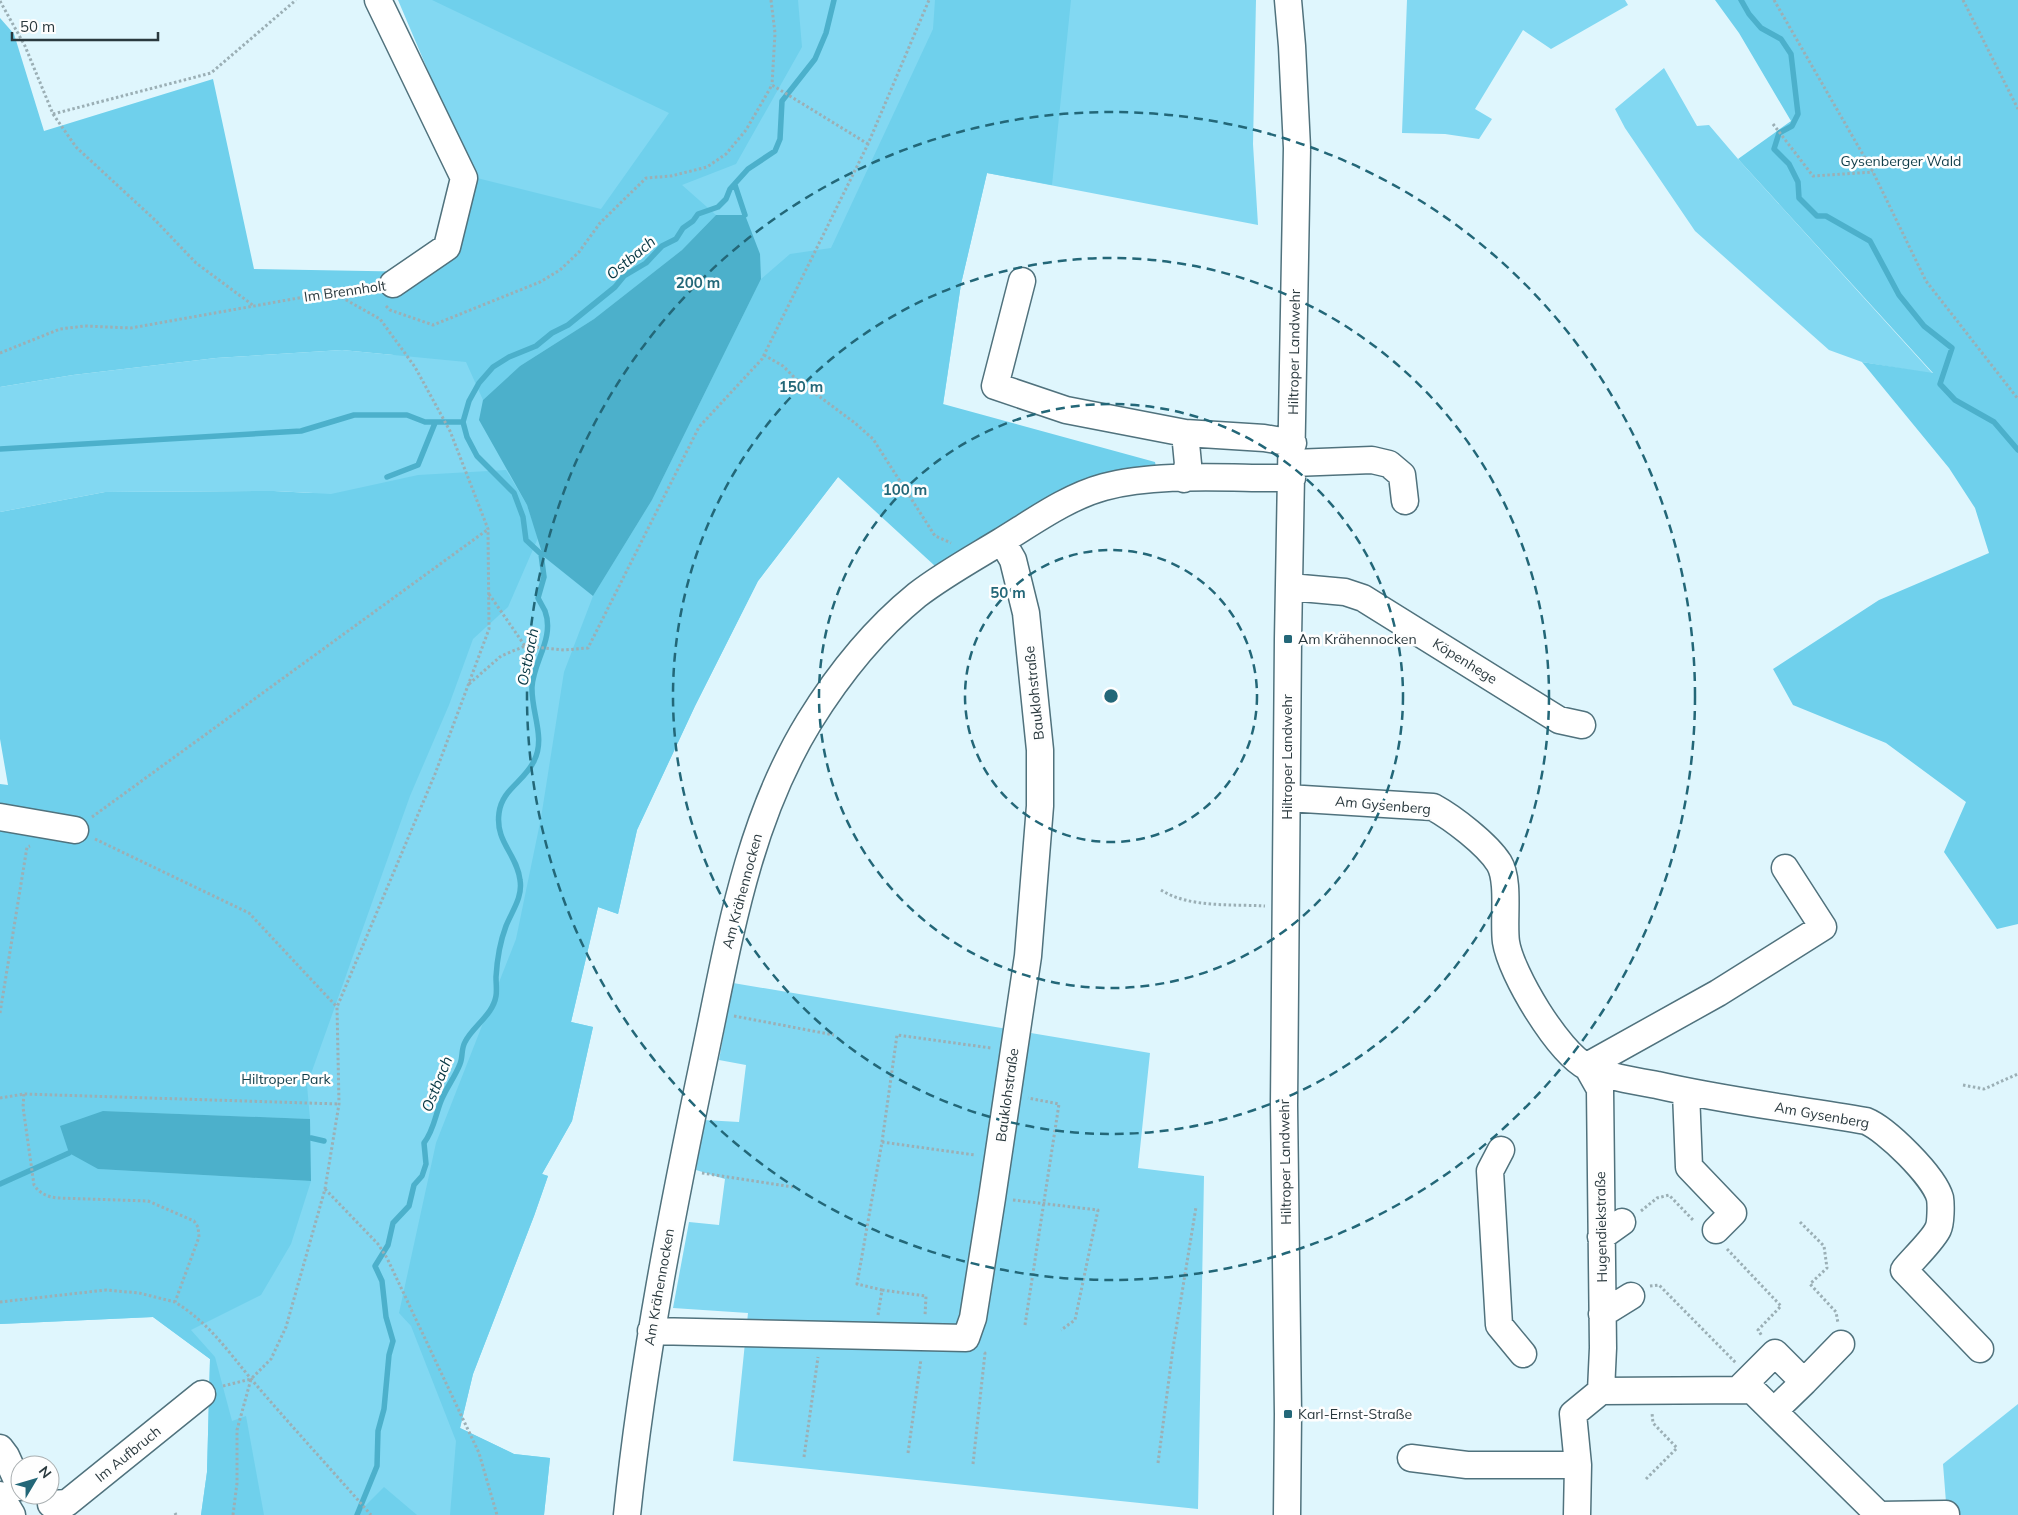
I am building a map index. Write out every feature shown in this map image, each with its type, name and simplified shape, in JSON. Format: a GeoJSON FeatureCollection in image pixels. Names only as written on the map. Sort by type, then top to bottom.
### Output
{"type":"FeatureCollection","features":[{"type":"Feature","properties":{"kind":"street","name":"Im Brennholt"},"geometry":{"type":"LineString","coordinates":[[378,0],[464,178],[447,247],[381,293]]}},
{"type":"Feature","properties":{"kind":"street","name":"Hiltroper Landwehr"},"geometry":{"type":"LineString","coordinates":[[1287,1515],[1288,1414],[1284,1126],[1297,148],[1288,0]]}},
{"type":"Feature","properties":{"kind":"street"},"geometry":{"type":"LineString","coordinates":[[1022,281],[995,386],[1066,410],[1185,433],[1264,438],[1293,461],[1372,460],[1389,464],[1402,475],[1405,501]]}},
{"type":"Feature","properties":{"kind":"street"},"geometry":{"type":"LineString","coordinates":[[1184,479],[1188,464],[1185,433]]}},
{"type":"Feature","properties":{"kind":"street","name":"Am Krähennocken"},"geometry":{"type":"LineString","coordinates":[[627,1515],[635,1438],[651,1331],[720,976],[747,863],[774,789],[808,724],[842,674],[882,626],[918,594],[1070,500],[1103,487],[1133,481],[1184,479],[1293,461]]}},
{"type":"Feature","properties":{"kind":"street","name":"Bauklohstraße"},"geometry":{"type":"LineString","coordinates":[[966,1338],[973,1318],[1014,1051],[1036,873],[1040,806],[1040,750],[1026,613],[1014,560],[991,548]]}},
{"type":"Feature","properties":{"kind":"street","name":"Köpenhege"},"geometry":{"type":"LineString","coordinates":[[1290,587],[1345,592],[1362,598],[1559,720],[1582,724]]}},
{"type":"Feature","properties":{"kind":"street","name":"Am Gysenberg"},"geometry":{"type":"LineString","coordinates":[[1287,798],[1433,807],[1446,814],[1489,851],[1500,864],[1503,877],[1506,942],[1513,969],[1560,1044],[1586,1066],[1618,1077],[1686,1092],[1866,1120],[1879,1126],[1903,1148],[1926,1176],[1940,1198],[1939,1228],[1904,1270],[1980,1349]]}},
{"type":"Feature","properties":{"kind":"street"},"geometry":{"type":"LineString","coordinates":[[0,817],[75,830]]}},
{"type":"Feature","properties":{"kind":"street"},"geometry":{"type":"LineString","coordinates":[[1586,1066],[1718,993],[1823,927],[1785,868]]}},
{"type":"Feature","properties":{"kind":"street","name":"Hugendiekstraße"},"geometry":{"type":"LineString","coordinates":[[1586,1066],[1600,1089],[1601,1391]]}},
{"type":"Feature","properties":{"kind":"street"},"geometry":{"type":"LineString","coordinates":[[1686,1092],[1689,1167],[1733,1214],[1704,1225]]}},
{"type":"Feature","properties":{"kind":"street"},"geometry":{"type":"LineString","coordinates":[[1501,1150],[1490,1170],[1499,1326],[1523,1354]]}},
{"type":"Feature","properties":{"kind":"street"},"geometry":{"type":"LineString","coordinates":[[1601,1237],[1622,1222]]}},
{"type":"Feature","properties":{"kind":"street"},"geometry":{"type":"LineString","coordinates":[[1602,1314],[1631,1296]]}},
{"type":"Feature","properties":{"kind":"street"},"geometry":{"type":"LineString","coordinates":[[651,1331],[966,1338]]}},
{"type":"Feature","properties":{"kind":"street"},"geometry":{"type":"LineString","coordinates":[[1774,1411],[1841,1344]]}},
{"type":"Feature","properties":{"kind":"street"},"geometry":{"type":"LineString","coordinates":[[1577,1515],[1578,1465],[1573,1414],[1601,1391],[1649,1391],[1744,1384],[1775,1353],[1804,1382]]}},
{"type":"Feature","properties":{"kind":"street"},"geometry":{"type":"LineString","coordinates":[[1744,1384],[1774,1411],[1879,1515],[1946,1514]]}},
{"type":"Feature","properties":{"kind":"street","name":"Im Aufbruch"},"geometry":{"type":"LineString","coordinates":[[60,1504],[67,1503],[211,1390]]}},
{"type":"Feature","properties":{"kind":"street"},"geometry":{"type":"LineString","coordinates":[[0,1448],[10,1465]]}},
{"type":"Feature","properties":{"kind":"street"},"geometry":{"type":"LineString","coordinates":[[1410,1458],[1467,1465],[1578,1465]]}},
{"type":"Feature","properties":{"kind":"street"},"geometry":{"type":"LineString","coordinates":[[0,1495],[12,1515]]}},
{"type":"Feature","properties":{"kind":"path"},"geometry":{"type":"LineString","coordinates":[[53,114],[212,73],[296,0]]}},
{"type":"Feature","properties":{"kind":"path"},"geometry":{"type":"LineString","coordinates":[[381,293],[390,310],[433,325],[540,282],[560,270],[579,252],[600,223],[646,178],[671,176],[707,167],[726,154],[746,130],[772,85],[775,33],[771,0]]}},
{"type":"Feature","properties":{"kind":"path"},"geometry":{"type":"LineString","coordinates":[[468,685],[502,656],[525,646],[564,650],[588,648],[699,427],[764,355],[868,144],[930,0]]}},
{"type":"Feature","properties":{"kind":"path"},"geometry":{"type":"LineString","coordinates":[[1774,0],[1873,172],[1926,280],[2018,399]]}},
{"type":"Feature","properties":{"kind":"path"},"geometry":{"type":"LineString","coordinates":[[1963,0],[2018,109]]}},
{"type":"Feature","properties":{"kind":"path"},"geometry":{"type":"LineString","coordinates":[[0,1],[25,46],[53,114],[76,147],[155,220],[196,263],[254,306]]}},
{"type":"Feature","properties":{"kind":"path"},"geometry":{"type":"LineString","coordinates":[[772,85],[868,144]]}},
{"type":"Feature","properties":{"kind":"path"},"geometry":{"type":"LineString","coordinates":[[1772,124],[1813,176],[1873,172]]}},
{"type":"Feature","properties":{"kind":"path"},"geometry":{"type":"LineString","coordinates":[[211,1390],[251,1379],[271,1359],[286,1327],[325,1189],[339,1104],[337,1007],[435,774],[489,628],[488,529],[450,431],[416,367],[380,319],[332,292]]}},
{"type":"Feature","properties":{"kind":"path","name":"Im Brennholt"},"geometry":{"type":"LineString","coordinates":[[0,353],[60,329],[85,326],[131,328],[332,292],[381,293]]}},
{"type":"Feature","properties":{"kind":"path"},"geometry":{"type":"LineString","coordinates":[[764,355],[784,366],[797,380],[855,422],[873,439],[935,536],[949,544],[960,540],[991,548]]}},
{"type":"Feature","properties":{"kind":"path"},"geometry":{"type":"LineString","coordinates":[[337,1007],[250,913],[75,830],[488,529]]}},
{"type":"Feature","properties":{"kind":"path"},"geometry":{"type":"LineString","coordinates":[[489,594],[525,646]]}},
{"type":"Feature","properties":{"kind":"path"},"geometry":{"type":"LineString","coordinates":[[0,1013],[27,847],[35,844]]}},
{"type":"Feature","properties":{"kind":"path"},"geometry":{"type":"LineString","coordinates":[[1161,890],[1172,897],[1201,903],[1286,908]]}},
{"type":"Feature","properties":{"kind":"path"},"geometry":{"type":"LineString","coordinates":[[714,1012],[834,1035]]}},
{"type":"Feature","properties":{"kind":"path"},"geometry":{"type":"LineString","coordinates":[[908,1453],[924,1337],[926,1296],[882,1290],[857,1284],[882,1142],[897,1035],[1014,1051]]}},
{"type":"Feature","properties":{"kind":"path"},"geometry":{"type":"LineString","coordinates":[[1963,1084],[1984,1089],[2018,1074]]}},
{"type":"Feature","properties":{"kind":"path"},"geometry":{"type":"LineString","coordinates":[[0,1098],[24,1094],[339,1104]]}},
{"type":"Feature","properties":{"kind":"path"},"geometry":{"type":"LineString","coordinates":[[24,1094],[23,1107],[34,1185],[38,1191],[53,1197],[148,1201],[194,1221],[198,1228],[199,1237],[175,1302]]}},
{"type":"Feature","properties":{"kind":"path"},"geometry":{"type":"LineString","coordinates":[[1008,1094],[1060,1104],[1025,1325]]}},
{"type":"Feature","properties":{"kind":"path"},"geometry":{"type":"LineString","coordinates":[[882,1142],[998,1158]]}},
{"type":"Feature","properties":{"kind":"path"},"geometry":{"type":"LineString","coordinates":[[681,1169],[793,1187]]}},
{"type":"Feature","properties":{"kind":"path"},"geometry":{"type":"LineString","coordinates":[[325,1189],[378,1244],[387,1258],[479,1453],[497,1515]]}},
{"type":"Feature","properties":{"kind":"path"},"geometry":{"type":"LineString","coordinates":[[1622,1222],[1633,1211],[1639,1213],[1657,1198],[1669,1195],[1704,1225],[1781,1306],[1758,1330],[1775,1353]]}},
{"type":"Feature","properties":{"kind":"path"},"geometry":{"type":"LineString","coordinates":[[992,1198],[1098,1210],[1075,1320],[1061,1330]]}},
{"type":"Feature","properties":{"kind":"path"},"geometry":{"type":"LineString","coordinates":[[1158,1463],[1172,1348],[1196,1207]]}},
{"type":"Feature","properties":{"kind":"path"},"geometry":{"type":"LineString","coordinates":[[1800,1222],[1824,1246],[1827,1268],[1810,1284],[1836,1312],[1838,1325],[1833,1332],[1841,1344]]}},
{"type":"Feature","properties":{"kind":"path"},"geometry":{"type":"LineString","coordinates":[[1631,1296],[1641,1287],[1659,1286],[1744,1384]]}},
{"type":"Feature","properties":{"kind":"path"},"geometry":{"type":"LineString","coordinates":[[0,1302],[106,1290],[139,1293],[175,1302],[197,1316],[214,1333],[251,1379],[371,1515]]}},
{"type":"Feature","properties":{"kind":"path"},"geometry":{"type":"LineString","coordinates":[[874,1337],[882,1290]]}},
{"type":"Feature","properties":{"kind":"path"},"geometry":{"type":"LineString","coordinates":[[804,1458],[821,1336]]}},
{"type":"Feature","properties":{"kind":"path"},"geometry":{"type":"LineString","coordinates":[[966,1338],[985,1353],[974,1464]]}},
{"type":"Feature","properties":{"kind":"path"},"geometry":{"type":"LineString","coordinates":[[233,1515],[237,1483],[237,1430],[251,1379]]}},
{"type":"Feature","properties":{"kind":"path"},"geometry":{"type":"LineString","coordinates":[[1646,1479],[1677,1448],[1653,1423],[1649,1391]]}},
{"type":"Feature","properties":{"kind":"green space","name":"Hiltroper Park"},"geometry":{"type":"Polygon","coordinates":[[[398,0],[1256,0],[1253,144],[1258,225],[987,173],[961,284],[943,405],[838,477],[758,581],[695,706],[637,830],[618,914],[598,907],[571,1022],[593,1027],[572,1121],[542,1174],[548,1176],[473,1374],[460,1428],[514,1454],[550,1458],[544,1515],[201,1515],[207,1472],[210,1359],[153,1317],[0,1324],[313,493],[274,491],[105,492],[0,512],[0,387],[73,375],[216,358],[342,350],[394,355],[473,177],[398,0]]]}},
{"type":"Feature","properties":{"kind":"green space"},"geometry":{"type":"Polygon","coordinates":[[[432,0],[798,0],[802,47],[736,164],[682,185],[716,215],[682,250],[594,319],[520,366],[483,400],[466,362],[342,350],[216,358],[73,375],[0,387],[0,18],[14,34],[44,131],[213,79],[254,269],[424,272],[473,177],[601,209],[669,113],[432,0]]]}},
{"type":"Feature","properties":{"kind":"green space"},"geometry":{"type":"Polygon","coordinates":[[[935,0],[1071,0],[1052,185],[987,173],[961,284],[943,404],[1155,462],[1156,467],[1054,495],[935,566],[838,477],[758,581],[695,706],[637,830],[618,914],[598,907],[571,1022],[593,1027],[572,1121],[542,1174],[548,1176],[473,1374],[460,1428],[514,1454],[550,1458],[544,1515],[450,1515],[456,1441],[411,1326],[399,1313],[436,1143],[516,939],[541,818],[564,672],[593,596],[652,500],[761,279],[790,254],[831,248],[933,29],[935,0]]]}},
{"type":"Feature","properties":{"kind":"green space"},"geometry":{"type":"Polygon","coordinates":[[[1407,0],[1625,0],[1628,5],[1551,49],[1523,30],[1475,109],[1492,119],[1479,139],[1445,134],[1402,133],[1407,0]]]}},
{"type":"Feature","properties":{"kind":"green space","name":"Gysenberger Wald"},"geometry":{"type":"Polygon","coordinates":[[[1715,0],[2018,0],[2018,924],[1997,929],[1944,852],[1966,802],[1886,743],[1793,705],[1773,669],[1879,600],[1989,553],[1975,508],[1949,468],[1862,362],[1933,373],[1738,159],[1791,121],[1739,33],[1715,0]]]}},
{"type":"Feature","properties":{"kind":"green space"},"geometry":{"type":"Polygon","coordinates":[[[1664,68],[1697,126],[1709,125],[1933,374],[1862,362],[1829,350],[1695,231],[1625,128],[1615,109],[1664,68]]]}},
{"type":"Feature","properties":{"kind":"green space"},"geometry":{"type":"Polygon","coordinates":[[[506,470],[527,505],[538,538],[508,607],[473,639],[449,705],[410,796],[307,1085],[310,1119],[103,1111],[98,1169],[311,1181],[291,1244],[261,1295],[191,1330],[215,1357],[232,1421],[246,1416],[264,1515],[201,1515],[207,1472],[210,1359],[153,1317],[0,1324],[0,784],[8,785],[0,739],[0,512],[105,492],[274,491],[331,494],[418,475],[506,470]]]}},
{"type":"Feature","properties":{"kind":"green space"},"geometry":{"type":"Polygon","coordinates":[[[733,983],[1150,1053],[1138,1168],[1204,1176],[1198,1509],[733,1461],[748,1313],[673,1308],[689,1222],[719,1225],[725,1179],[696,1170],[704,1120],[739,1122],[746,1065],[719,1060],[733,983]]]}},
{"type":"Feature","properties":{"kind":"green space"},"geometry":{"type":"Polygon","coordinates":[[[2018,1404],[2018,1515],[1947,1515],[1943,1464],[2018,1404]]]}},
{"type":"Feature","properties":{"kind":"green space"},"geometry":{"type":"Polygon","coordinates":[[[384,1487],[417,1515],[356,1515],[384,1487]]]}},
{"type":"Feature","properties":{"kind":"shaded area"},"geometry":{"type":"Polygon","coordinates":[[[716,215],[745,215],[760,254],[761,279],[652,500],[593,596],[543,556],[527,505],[479,420],[483,400],[520,366],[594,319],[682,250],[716,215]]]}},
{"type":"Feature","properties":{"kind":"shaded area"},"geometry":{"type":"Polygon","coordinates":[[[103,1111],[310,1119],[311,1181],[98,1169],[69,1153],[60,1126],[103,1111]]]}},
{"type":"Feature","properties":{"kind":"waterway","name":"Ostbach"},"geometry":{"type":"LineString","coordinates":[[357,1515],[377,1466],[378,1431],[384,1409],[389,1355],[393,1341],[386,1317],[382,1281],[375,1266],[388,1245],[393,1223],[409,1206],[414,1185],[422,1176],[426,1164],[424,1143],[432,1128],[443,1096],[460,1064],[464,1045],[494,1003],[500,945],[521,886],[515,863],[500,832],[499,813],[504,798],[530,768],[539,743],[532,687],[547,631],[545,611],[538,598],[544,577],[541,554],[526,540],[523,517],[514,493],[477,456],[467,437],[463,422],[469,401],[479,383],[493,367],[509,357],[536,346],[552,333],[568,325],[615,287],[624,276],[646,263],[662,246],[676,239],[683,228],[693,221],[698,214],[718,207],[726,199],[730,189],[748,169],[775,151],[780,139],[782,101],[815,59],[826,33],[834,0]]}},
{"type":"Feature","properties":{"kind":"waterway"},"geometry":{"type":"LineString","coordinates":[[1741,0],[1749,14],[1761,28],[1781,39],[1791,54],[1798,114],[1792,126],[1779,133],[1774,149],[1789,164],[1798,182],[1799,198],[1817,216],[1826,216],[1870,241],[1899,295],[1924,326],[1952,348],[1940,384],[1955,400],[1994,422],[2018,450]]}},
{"type":"Feature","properties":{"kind":"waterway"},"geometry":{"type":"LineString","coordinates":[[735,185],[745,215]]}},
{"type":"Feature","properties":{"kind":"waterway"},"geometry":{"type":"LineString","coordinates":[[0,449],[301,431],[354,415],[407,415],[425,422],[463,422]]}},
{"type":"Feature","properties":{"kind":"waterway"},"geometry":{"type":"LineString","coordinates":[[387,477],[418,465],[435,423]]}},
{"type":"Feature","properties":{"kind":"waterway"},"geometry":{"type":"LineString","coordinates":[[311,1138],[324,1141]]}},
{"type":"Feature","properties":{"kind":"waterway"},"geometry":{"type":"LineString","coordinates":[[0,1184],[69,1153]]}},
{"type":"Feature","properties":{"kind":"place","name":"Am Krähennocken"},"geometry":{"type":"Point","coordinates":[1288,639]}},
{"type":"Feature","properties":{"kind":"place","name":"Karl-Ernst-Straße"},"geometry":{"type":"Point","coordinates":[1288,1414]}}]}
